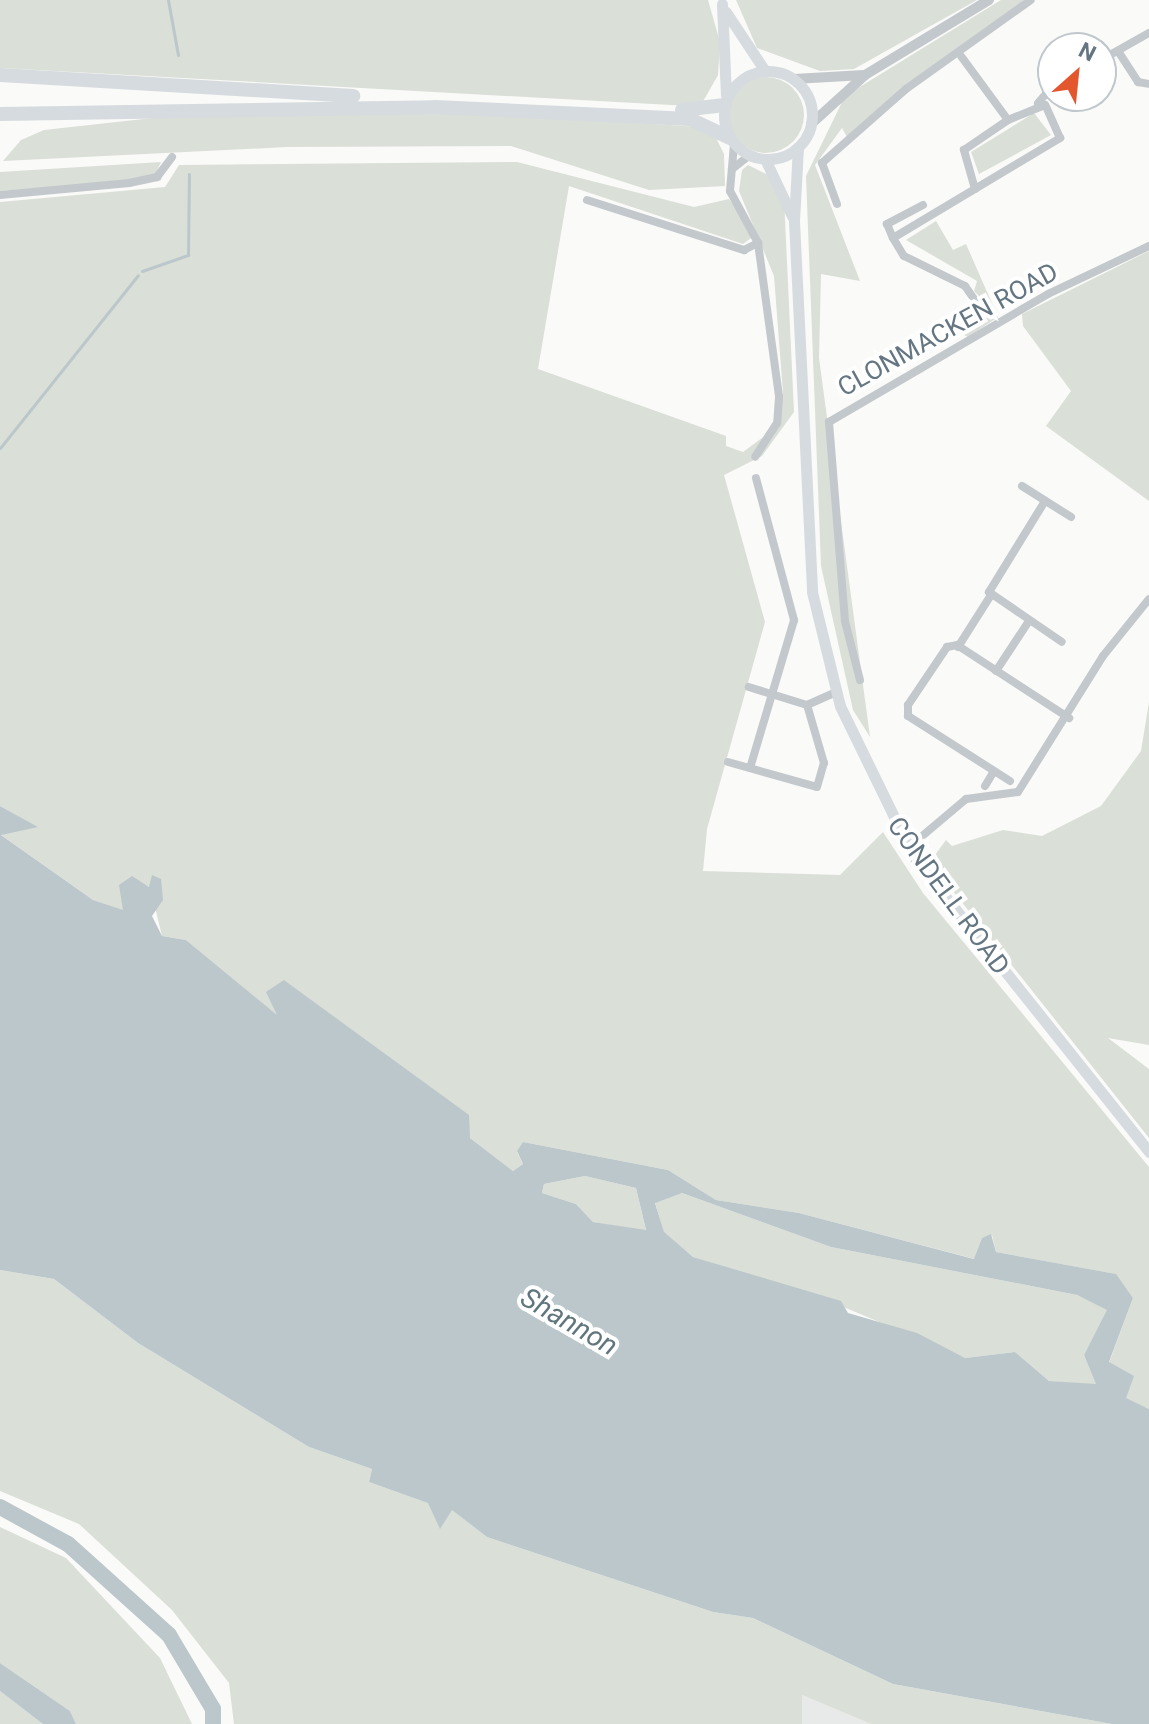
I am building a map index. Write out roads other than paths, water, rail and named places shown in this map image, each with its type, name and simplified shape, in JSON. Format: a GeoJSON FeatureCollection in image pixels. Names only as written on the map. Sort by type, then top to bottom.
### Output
{"type":"FeatureCollection","features":[{"type":"Feature","properties":{"kind":"highway"},"geometry":{"type":"LineString","coordinates":[[0,75],[699,112],[725,102]]}},
{"type":"Feature","properties":{"kind":"highway"},"geometry":{"type":"LineString","coordinates":[[0,114],[435,107],[690,119],[732,141]]}},
{"type":"Feature","properties":{"kind":"main road"},"geometry":{"type":"LineString","coordinates":[[722,2],[765,71]]}},
{"type":"Feature","properties":{"kind":"main road"},"geometry":{"type":"LineString","coordinates":[[722,2],[725,102],[732,141],[750,155],[765,159],[798,147],[811,124],[811,104],[794,79],[765,71],[738,82],[725,102]]}},
{"type":"Feature","properties":{"kind":"main road","name":"CONDELL ROAD"},"geometry":{"type":"LineString","coordinates":[[798,147],[794,221],[812,592],[836,692],[861,760],[908,848],[1149,1152]]}},
{"type":"Feature","properties":{"kind":"main road"},"geometry":{"type":"LineString","coordinates":[[765,159],[794,221]]}},
{"type":"Feature","properties":{"kind":"street"},"geometry":{"type":"LineString","coordinates":[[811,124],[865,75],[989,0]]}},
{"type":"Feature","properties":{"kind":"street"},"geometry":{"type":"LineString","coordinates":[[837,204],[822,163],[906,89],[961,56],[1032,0]]}},
{"type":"Feature","properties":{"kind":"street"},"geometry":{"type":"LineString","coordinates":[[1149,33],[1118,51],[1138,82],[1149,84]]}},
{"type":"Feature","properties":{"kind":"street"},"geometry":{"type":"LineString","coordinates":[[961,56],[1008,120]]}},
{"type":"Feature","properties":{"kind":"street"},"geometry":{"type":"LineString","coordinates":[[794,79],[865,75]]}},
{"type":"Feature","properties":{"kind":"street"},"geometry":{"type":"LineString","coordinates":[[975,189],[964,150],[1037,104]]}},
{"type":"Feature","properties":{"kind":"street"},"geometry":{"type":"LineString","coordinates":[[893,238],[1055,146],[1060,132],[1045,112]]}},
{"type":"Feature","properties":{"kind":"street"},"geometry":{"type":"LineString","coordinates":[[732,141],[730,191],[758,243],[779,397],[777,423],[755,457]]}},
{"type":"Feature","properties":{"kind":"street"},"geometry":{"type":"LineString","coordinates":[[732,169],[750,155]]}},
{"type":"Feature","properties":{"kind":"street"},"geometry":{"type":"LineString","coordinates":[[0,195],[129,183],[157,177],[172,157]]}},
{"type":"Feature","properties":{"kind":"street"},"geometry":{"type":"LineString","coordinates":[[587,200],[744,250],[758,243]]}},
{"type":"Feature","properties":{"kind":"street"},"geometry":{"type":"LineString","coordinates":[[923,205],[887,224],[893,238],[904,256],[965,286],[977,303]]}},
{"type":"Feature","properties":{"kind":"street","name":"CLONMACKEN ROAD"},"geometry":{"type":"LineString","coordinates":[[860,680],[845,621],[829,422],[1048,294],[1149,246]]}},
{"type":"Feature","properties":{"kind":"street"},"geometry":{"type":"LineString","coordinates":[[750,768],[794,620],[756,478]]}},
{"type":"Feature","properties":{"kind":"street"},"geometry":{"type":"LineString","coordinates":[[1022,486],[1071,517]]}},
{"type":"Feature","properties":{"kind":"street"},"geometry":{"type":"LineString","coordinates":[[958,647],[991,595],[992,582],[1045,501]]}},
{"type":"Feature","properties":{"kind":"street"},"geometry":{"type":"LineString","coordinates":[[991,595],[1062,642]]}},
{"type":"Feature","properties":{"kind":"street"},"geometry":{"type":"LineString","coordinates":[[908,848],[966,799],[1018,792],[1069,718],[1103,656],[1149,599]]}},
{"type":"Feature","properties":{"kind":"street"},"geometry":{"type":"LineString","coordinates":[[996,671],[1029,621]]}},
{"type":"Feature","properties":{"kind":"street"},"geometry":{"type":"LineString","coordinates":[[1010,781],[906,711],[947,647],[958,647],[1069,718]]}},
{"type":"Feature","properties":{"kind":"street"},"geometry":{"type":"LineString","coordinates":[[749,687],[807,705],[836,692]]}},
{"type":"Feature","properties":{"kind":"street"},"geometry":{"type":"LineString","coordinates":[[728,762],[817,787],[824,763],[807,705]]}},
{"type":"Feature","properties":{"kind":"street"},"geometry":{"type":"LineString","coordinates":[[985,786],[994,771]]}},
{"type":"Feature","properties":{"kind":"water","name":"Shannon"},"geometry":{"type":"Polygon","coordinates":[[[0,806],[38,827],[1,835],[93,900],[123,910],[119,885],[132,876],[149,887],[152,875],[161,879],[163,900],[152,916],[162,936],[186,940],[277,1015],[266,992],[284,980],[469,1115],[470,1138],[513,1171],[523,1164],[517,1151],[523,1142],[668,1170],[716,1200],[799,1213],[974,1259],[982,1238],[991,1234],[996,1252],[1116,1274],[1133,1298],[1109,1362],[1134,1376],[1126,1398],[1149,1409],[1149,1724],[1112,1724],[893,1684],[753,1618],[713,1612],[487,1537],[452,1510],[440,1529],[428,1503],[369,1482],[372,1469],[309,1447],[138,1343],[54,1279],[0,1270],[0,806]],[[585,1176],[544,1184],[542,1193],[576,1204],[593,1222],[646,1230],[636,1188],[585,1176]],[[682,1193],[655,1203],[664,1232],[693,1257],[841,1301],[848,1313],[917,1333],[965,1358],[1015,1352],[1049,1381],[1096,1384],[1084,1355],[1107,1310],[1077,1295],[831,1247],[682,1193]]]}},
{"type":"Feature","properties":{"kind":"water"},"geometry":{"type":"Polygon","coordinates":[[[0,1663],[70,1711],[76,1724],[43,1724],[0,1691],[0,1663]]]}},
{"type":"Feature","properties":{"kind":"waterway"},"geometry":{"type":"LineString","coordinates":[[168,0],[178,55]]}},
{"type":"Feature","properties":{"kind":"waterway"},"geometry":{"type":"LineString","coordinates":[[142,271],[188,255],[189,174]]}},
{"type":"Feature","properties":{"kind":"waterway"},"geometry":{"type":"LineString","coordinates":[[0,448],[138,275]]}},
{"type":"Feature","properties":{"kind":"waterway"},"geometry":{"type":"LineString","coordinates":[[0,1507],[68,1544],[169,1635],[213,1709],[213,1724]]}}]}
